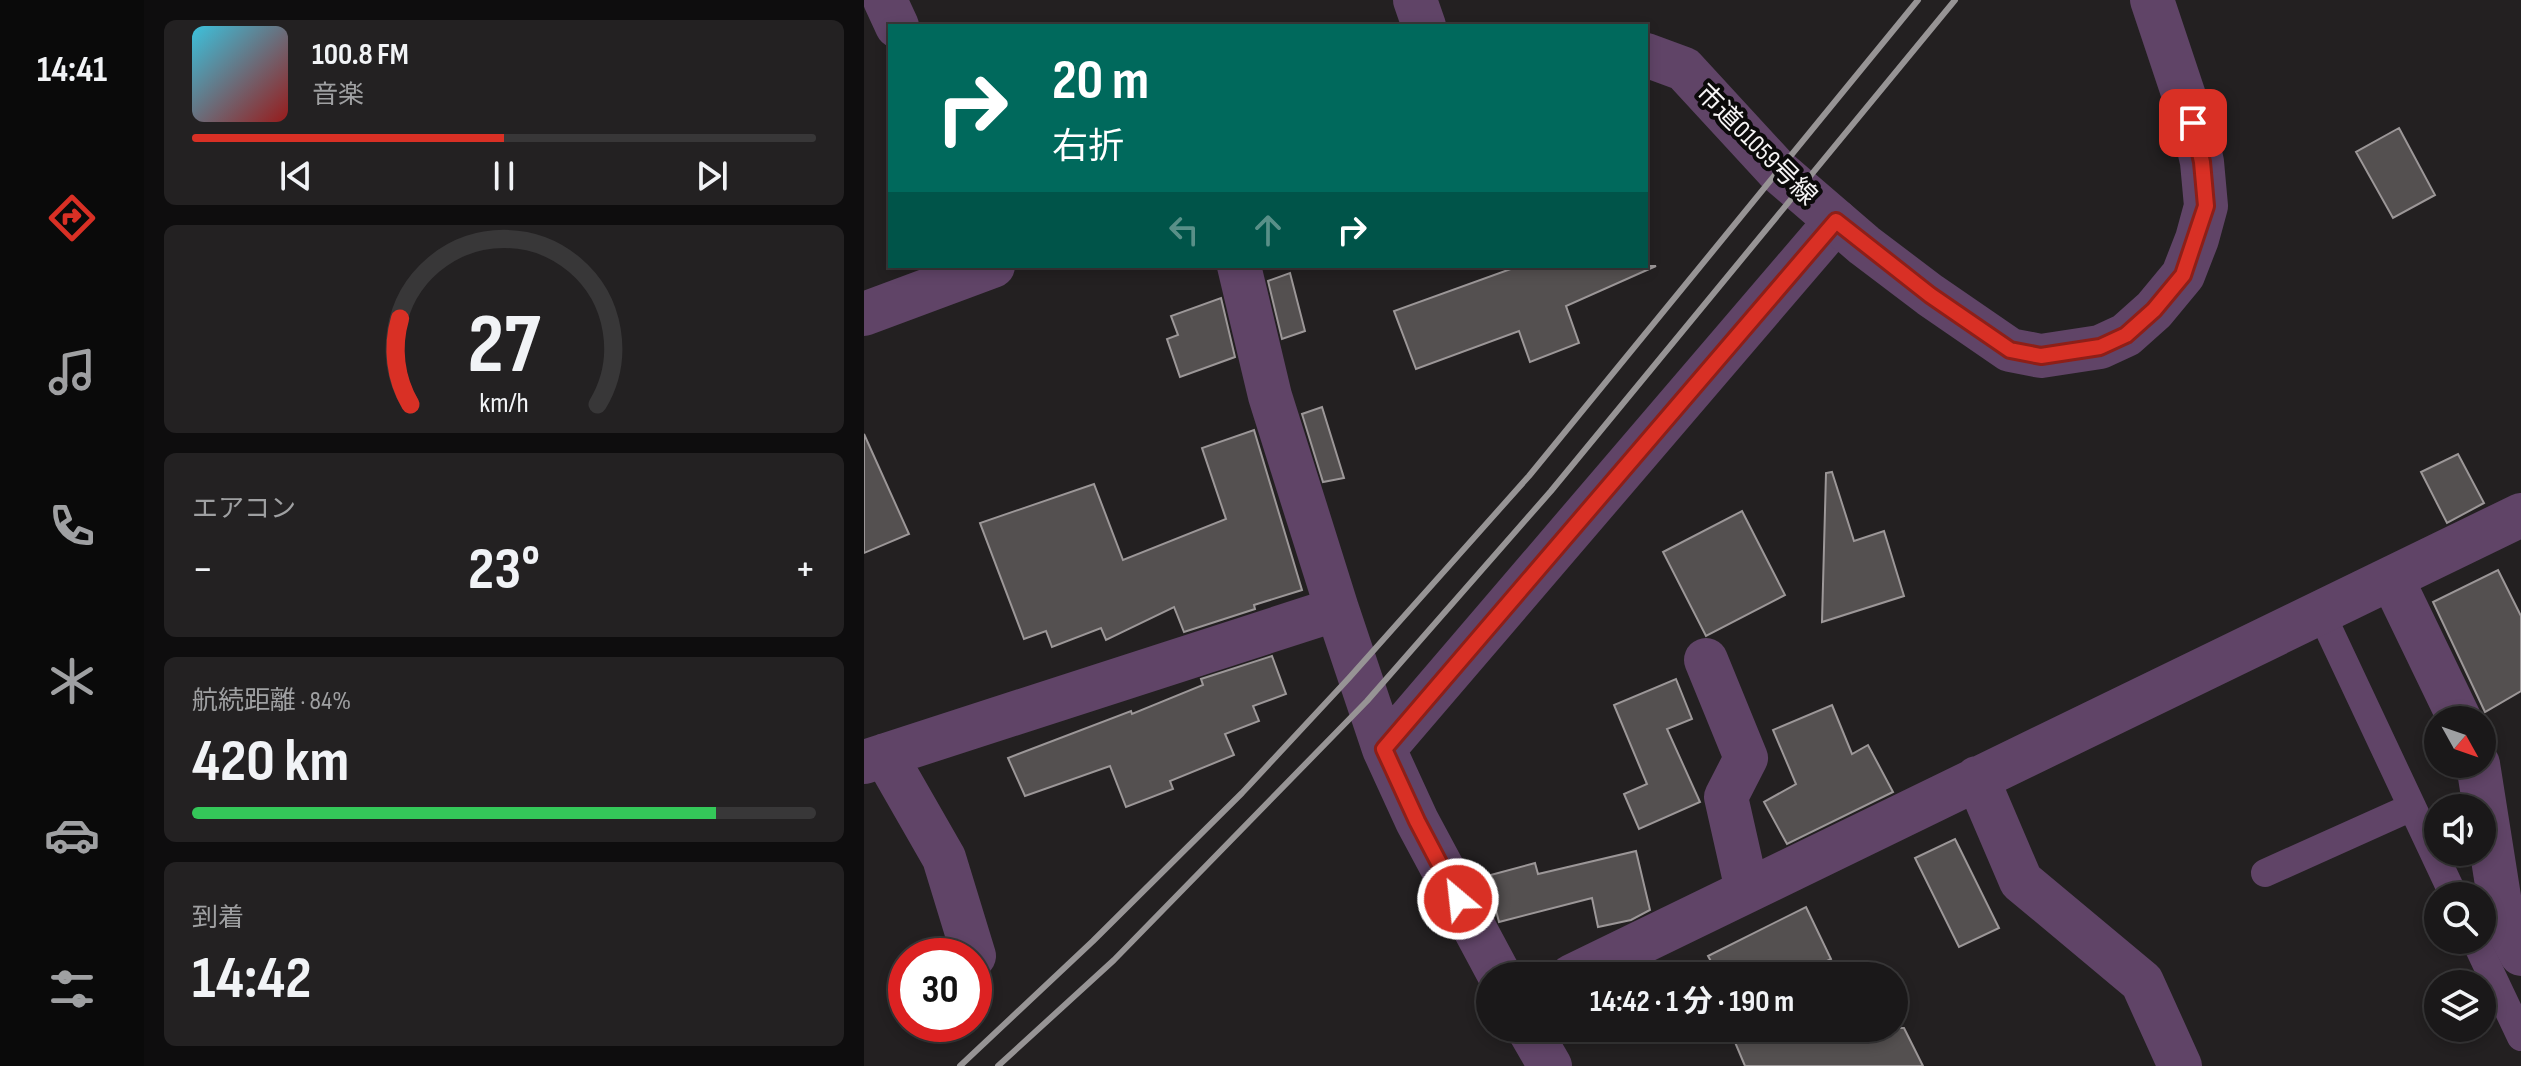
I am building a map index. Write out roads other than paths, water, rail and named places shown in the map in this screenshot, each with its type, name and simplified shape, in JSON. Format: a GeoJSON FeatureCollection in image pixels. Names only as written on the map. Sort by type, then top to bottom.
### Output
{"type":"FeatureCollection","features":[{"type":"Feature","properties":{"kind":"street"},"geometry":{"type":"LineString","coordinates":[[885,0],[896,24]]}},
{"type":"Feature","properties":{"kind":"street"},"geometry":{"type":"LineString","coordinates":[[1415,0],[1423,24]]}},
{"type":"Feature","properties":{"kind":"street","name":"市道01059号線"},"geometry":{"type":"LineString","coordinates":[[1648,56],[1684,69],[1778,171],[1930,295],[2010,350],[2041,356],[2100,347],[2126,335],[2154,310],[2183,275],[2206,206],[2202,162],[2193,123],[2152,0]]}},
{"type":"Feature","properties":{"kind":"street"},"geometry":{"type":"LineString","coordinates":[[1384,749],[1836,221]]}},
{"type":"Feature","properties":{"kind":"street"},"geometry":{"type":"LineString","coordinates":[[864,314],[988,268]]}},
{"type":"Feature","properties":{"kind":"street"},"geometry":{"type":"LineString","coordinates":[[1239,268],[1270,396],[1384,749],[1417,821],[1493,962]]}},
{"type":"Feature","properties":{"kind":"street"},"geometry":{"type":"LineString","coordinates":[[1600,962],[2521,515]]}},
{"type":"Feature","properties":{"kind":"street"},"geometry":{"type":"LineString","coordinates":[[2392,579],[2453,706]]}},
{"type":"Feature","properties":{"kind":"street"},"geometry":{"type":"LineString","coordinates":[[968,938],[944,858],[875,759],[1337,609]]}},
{"type":"Feature","properties":{"kind":"street"},"geometry":{"type":"LineString","coordinates":[[1706,660],[1746,758],[1726,797],[1747,890]]}},
{"type":"Feature","properties":{"kind":"street"},"geometry":{"type":"LineString","coordinates":[[1977,778],[2021,881],[2142,982],[2180,1066]]}},
{"type":"Feature","properties":{"kind":"street"},"geometry":{"type":"LineString","coordinates":[[2480,778],[2502,916],[2521,954]]}},
{"type":"Feature","properties":{"kind":"street"},"geometry":{"type":"LineString","coordinates":[[1536,1042],[1550,1066]]}},
{"type":"Feature","properties":{"kind":"lane"},"geometry":{"type":"LineString","coordinates":[[2321,613],[2447,882]]}},
{"type":"Feature","properties":{"kind":"lane"},"geometry":{"type":"LineString","coordinates":[[2265,873],[2412,807]]}},
{"type":"Feature","properties":{"kind":"lane"},"geometry":{"type":"LineString","coordinates":[[2482,954],[2521,1037]]}},
{"type":"Feature","properties":{"kind":"railway"},"geometry":{"type":"LineString","coordinates":[[960,1066],[1093,941],[1242,793],[1349,678],[1529,476],[1918,0]]}},
{"type":"Feature","properties":{"kind":"railway"},"geometry":{"type":"LineString","coordinates":[[998,1066],[1114,960],[1367,701],[1551,491],[1955,0]]}}]}
